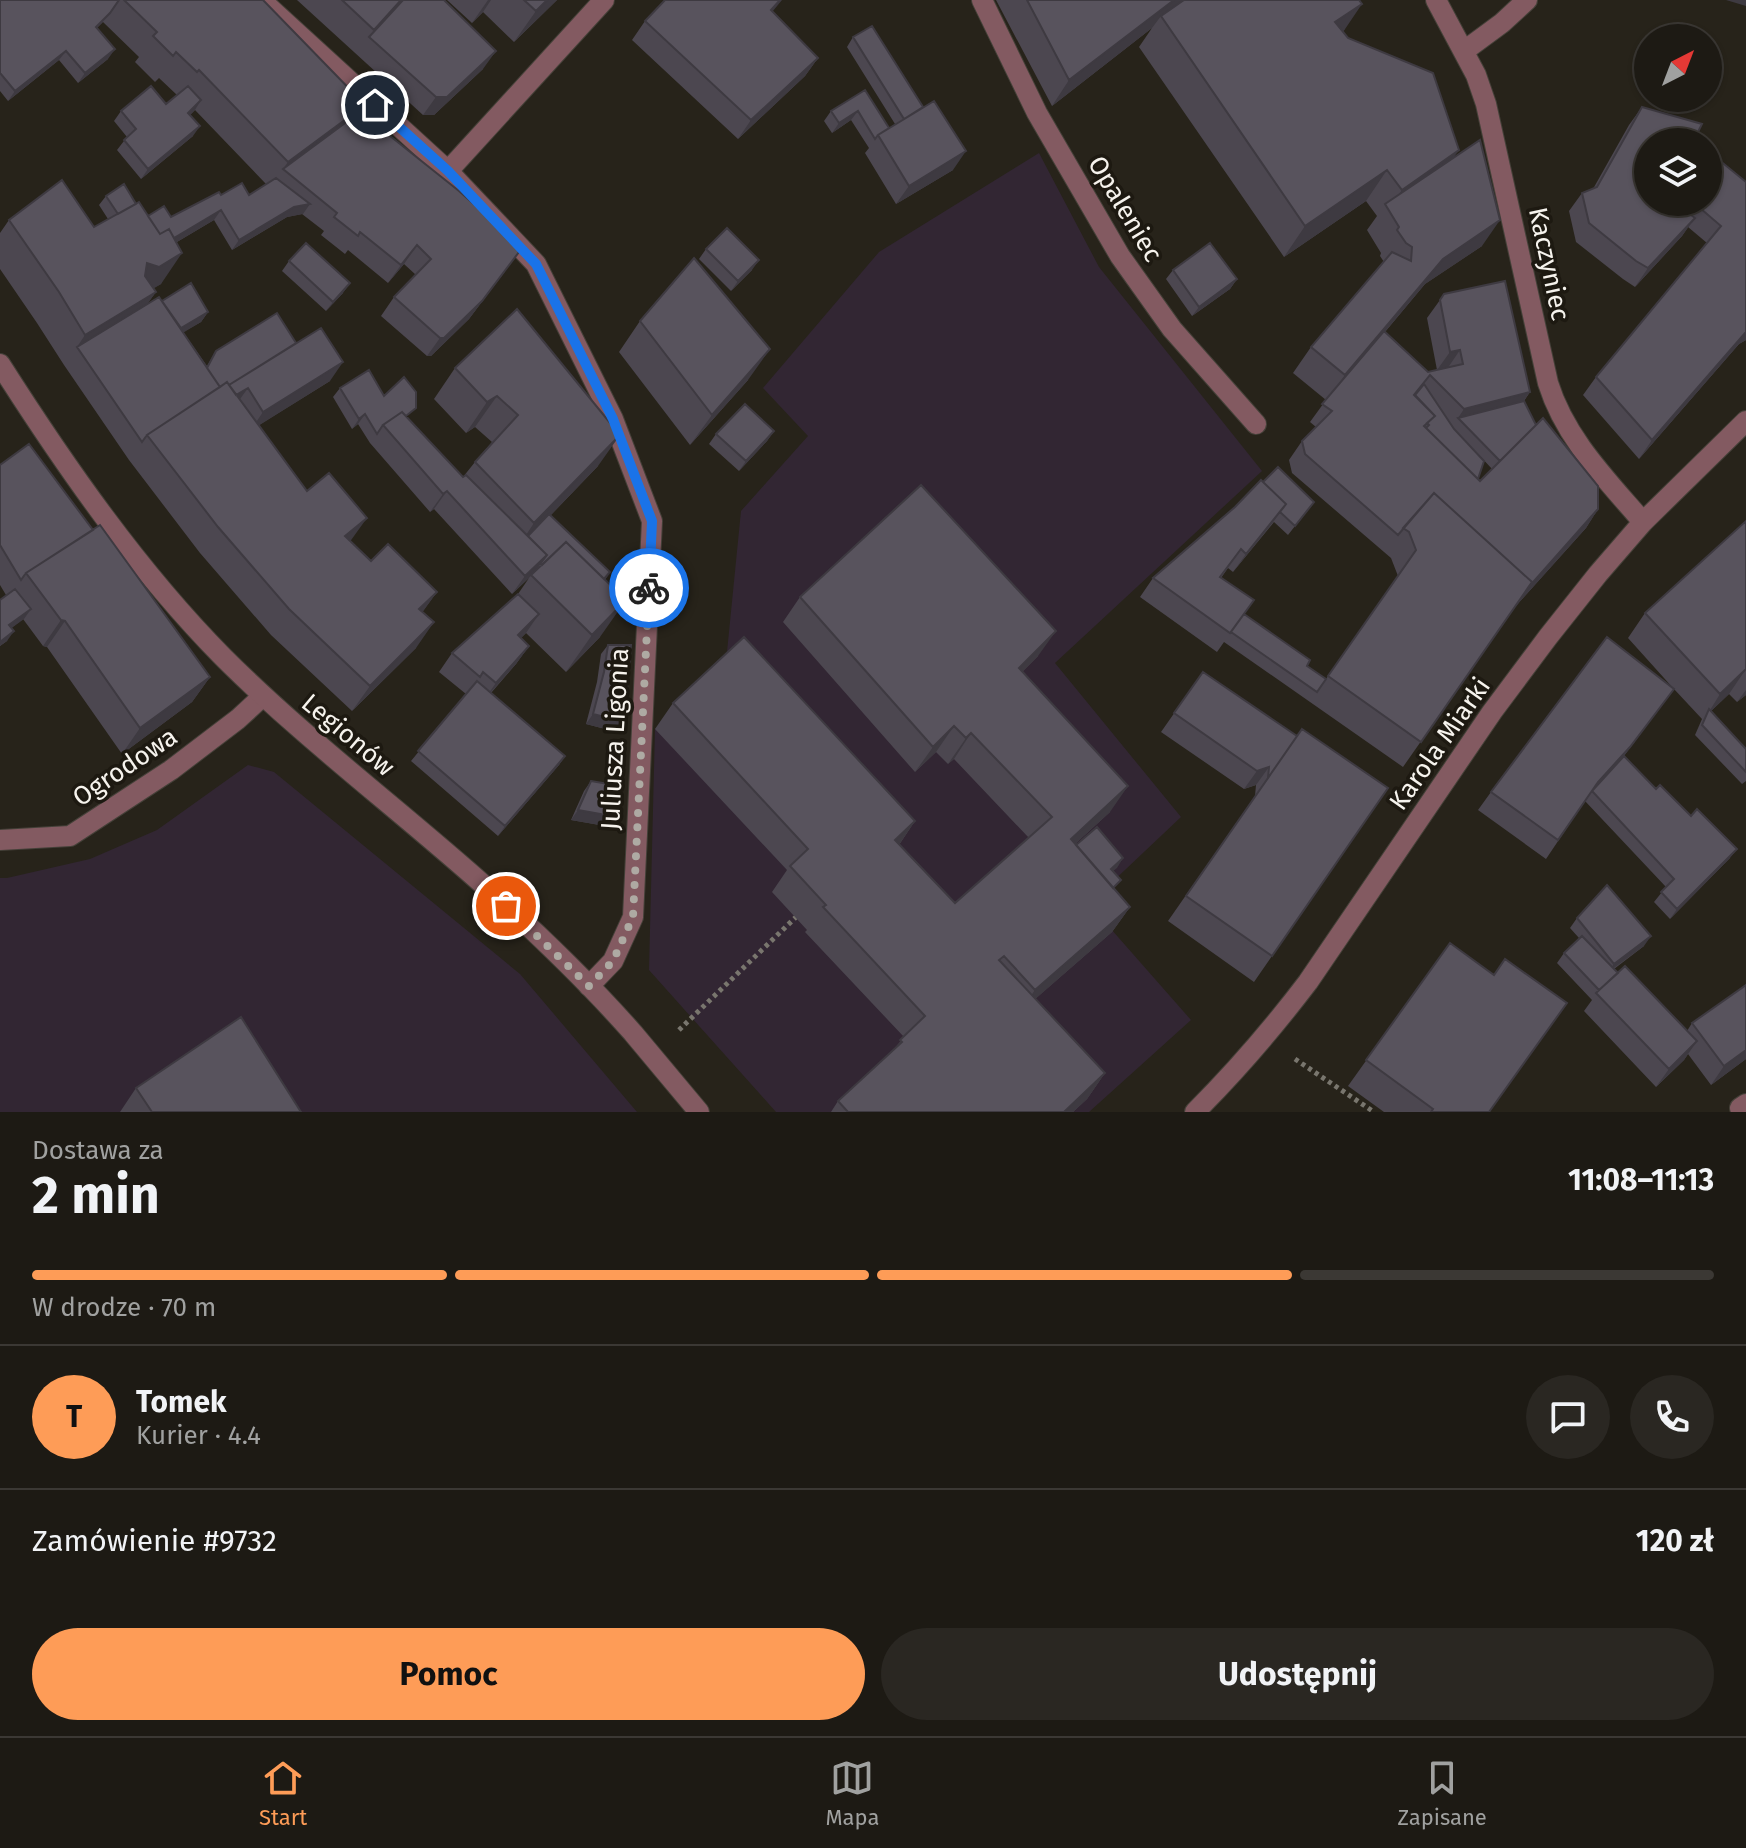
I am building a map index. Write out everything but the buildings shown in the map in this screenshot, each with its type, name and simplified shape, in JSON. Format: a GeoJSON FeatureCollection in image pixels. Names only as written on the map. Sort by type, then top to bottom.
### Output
{"type":"FeatureCollection","features":[{"type":"Feature","properties":{"kind":"street","name":"Juliusza Ligonia"},"geometry":{"type":"LineString","coordinates":[[261,0],[448,171],[536,264],[613,419],[652,521],[633,917],[613,961],[589,986]]}},
{"type":"Feature","properties":{"kind":"street"},"geometry":{"type":"LineString","coordinates":[[448,171],[604,0]]}},
{"type":"Feature","properties":{"kind":"street","name":"Opaleniec"},"geometry":{"type":"LineString","coordinates":[[982,0],[1037,113],[1120,256],[1172,329],[1256,424]]}},
{"type":"Feature","properties":{"kind":"street","name":"Kaczyniec"},"geometry":{"type":"LineString","coordinates":[[1436,0],[1476,75],[1486,104],[1555,405],[1584,452],[1643,522]]}},
{"type":"Feature","properties":{"kind":"street"},"geometry":{"type":"LineString","coordinates":[[1464,51],[1527,0]]}},
{"type":"Feature","properties":{"kind":"street","name":"Legionów"},"geometry":{"type":"LineString","coordinates":[[0,364],[100,509],[196,628],[263,696],[487,888],[562,958],[632,1032],[699,1112]]}},
{"type":"Feature","properties":{"kind":"street","name":"Karola Miarki"},"geometry":{"type":"LineString","coordinates":[[1195,1112],[1276,1025],[1492,712],[1598,574],[1643,522],[1746,421]]}},
{"type":"Feature","properties":{"kind":"street","name":"Ogrodowa"},"geometry":{"type":"LineString","coordinates":[[0,840],[70,836],[171,770],[263,696]]}},
{"type":"Feature","properties":{"kind":"path"},"geometry":{"type":"LineString","coordinates":[[676,1033],[796,917]]}},
{"type":"Feature","properties":{"kind":"path"},"geometry":{"type":"LineString","coordinates":[[1294,1058],[1374,1112]]}},
{"type":"Feature","properties":{"kind":"shaded area"},"geometry":{"type":"Polygon","coordinates":[[[1039,153],[1099,267],[1262,471],[1055,663],[1181,817],[1089,904],[1191,1020],[1089,1112],[776,1112],[649,970],[655,729],[726,662],[741,511],[808,436],[763,388],[879,252],[1039,153]]]}},
{"type":"Feature","properties":{"kind":"shaded area"},"geometry":{"type":"Polygon","coordinates":[[[248,765],[274,772],[520,974],[637,1112],[0,1112],[0,878],[90,859],[157,830],[248,765]]]}},
{"type":"Feature","properties":{"kind":"way so far"},"geometry":{"type":"LineString","coordinates":[[506,906],[589,986],[613,961],[633,917],[649,588]]}},
{"type":"Feature","properties":{"kind":"route"},"geometry":{"type":"LineString","coordinates":[[375,105],[448,171],[536,264],[613,419],[652,521],[649,588]]}}]}
